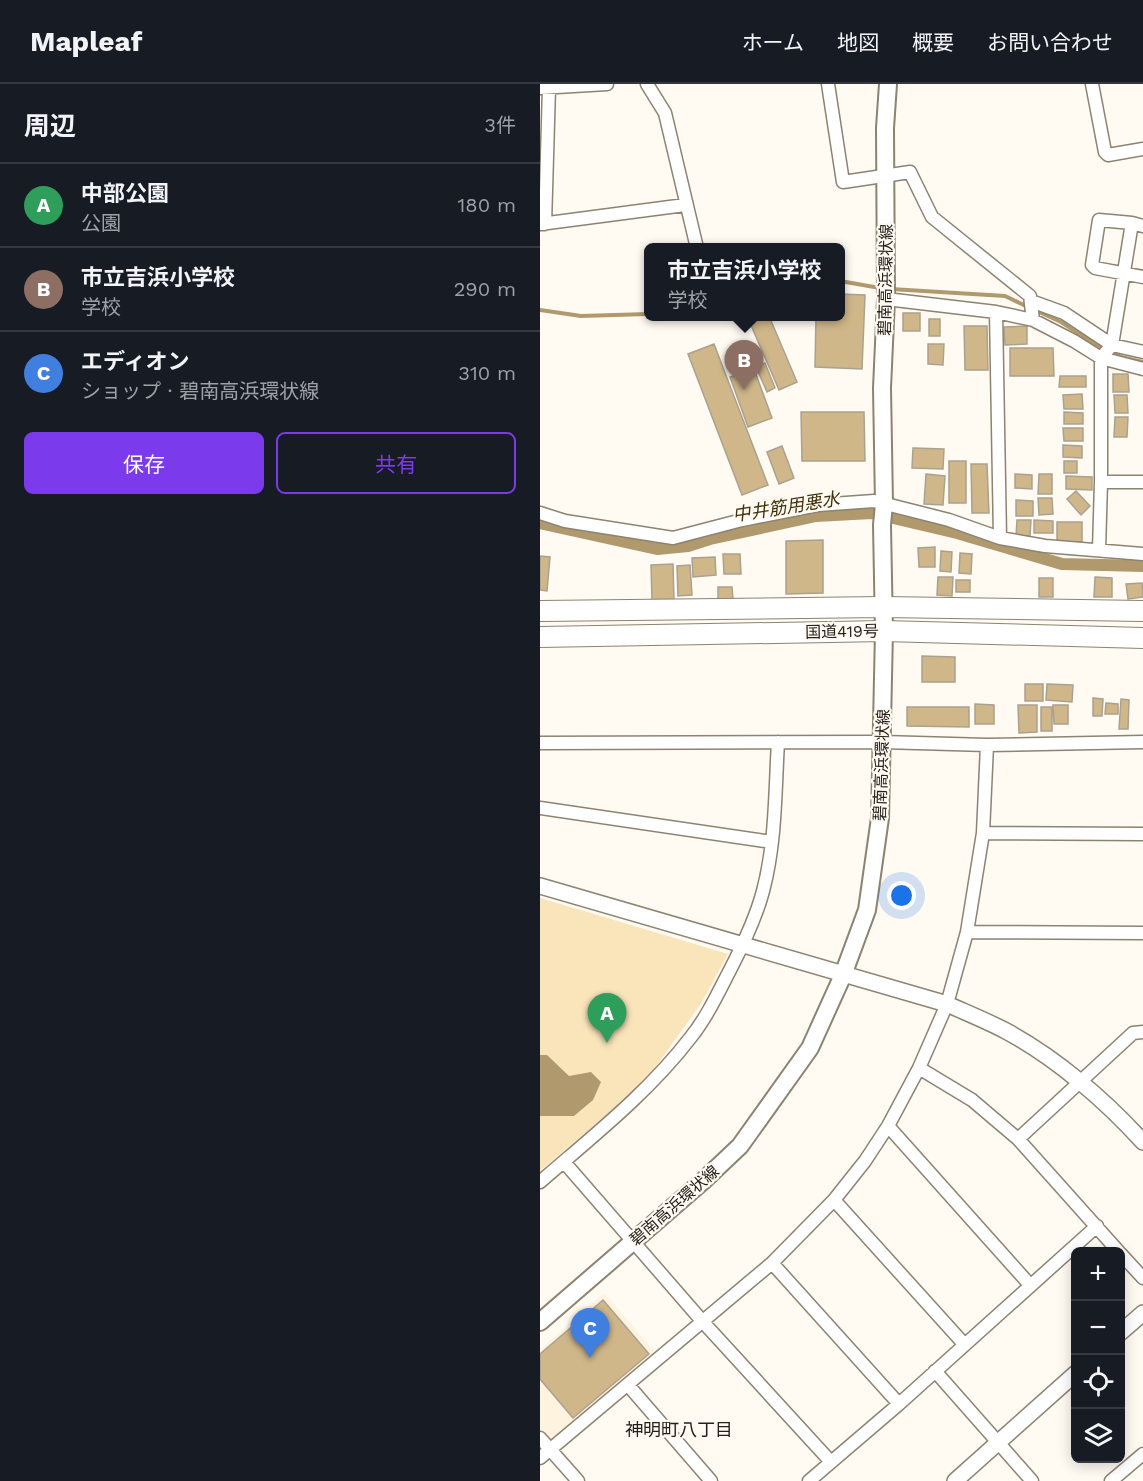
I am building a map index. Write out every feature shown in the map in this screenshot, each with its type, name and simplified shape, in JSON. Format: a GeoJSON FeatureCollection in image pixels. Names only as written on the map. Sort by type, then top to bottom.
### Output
{"type":"FeatureCollection","features":[{"type":"Feature","properties":{"kind":"highway","name":"国道419号"},"geometry":{"type":"LineString","coordinates":[[540,611],[883,607],[1143,611]]}},
{"type":"Feature","properties":{"kind":"highway","name":"国道419号"},"geometry":{"type":"LineString","coordinates":[[540,637],[884,631],[1143,638]]}},
{"type":"Feature","properties":{"kind":"main road","name":"碧南高浜環状線"},"geometry":{"type":"LineString","coordinates":[[540,1322],[703,1181],[740,1146],[810,1048],[843,975],[867,910],[880,818],[882,742],[884,631],[882,525],[884,504],[882,388],[886,292],[885,128],[888,84]]}},
{"type":"Feature","properties":{"kind":"street"},"geometry":{"type":"LineString","coordinates":[[607,84],[544,88],[543,224],[685,205]]}},
{"type":"Feature","properties":{"kind":"street"},"geometry":{"type":"LineString","coordinates":[[647,84],[665,113],[696,243]]}},
{"type":"Feature","properties":{"kind":"street"},"geometry":{"type":"LineString","coordinates":[[828,84],[843,182],[910,172],[932,218],[1030,296],[1032,318]]}},
{"type":"Feature","properties":{"kind":"street"},"geometry":{"type":"LineString","coordinates":[[1092,84],[1105,152],[1108,155],[1143,149]]}},
{"type":"Feature","properties":{"kind":"street"},"geometry":{"type":"LineString","coordinates":[[1099,550],[1102,358],[1111,345],[1124,272],[1138,225],[1099,220],[1092,265],[1095,268],[1124,272],[1143,277]]}},
{"type":"Feature","properties":{"kind":"street"},"geometry":{"type":"LineString","coordinates":[[886,292],[1032,318],[1102,358],[1143,369]]}},
{"type":"Feature","properties":{"kind":"street"},"geometry":{"type":"LineString","coordinates":[[1031,301],[1064,313],[1111,345],[1143,352]]}},
{"type":"Feature","properties":{"kind":"street"},"geometry":{"type":"LineString","coordinates":[[996,312],[1000,538]]}},
{"type":"Feature","properties":{"kind":"street"},"geometry":{"type":"LineString","coordinates":[[1101,482],[1143,482]]}},
{"type":"Feature","properties":{"kind":"street"},"geometry":{"type":"LineString","coordinates":[[540,513],[577,523],[673,538],[742,520],[818,505],[874,501],[949,520],[1000,538],[1045,546],[1143,554]]}},
{"type":"Feature","properties":{"kind":"street"},"geometry":{"type":"LineString","coordinates":[[540,1182],[639,1096],[665,1069],[708,1012],[743,945],[763,892],[772,842],[778,742]]}},
{"type":"Feature","properties":{"kind":"street"},"geometry":{"type":"LineString","coordinates":[[540,743],[882,742],[987,745],[1143,742]]}},
{"type":"Feature","properties":{"kind":"street"},"geometry":{"type":"LineString","coordinates":[[545,1454],[772,1263],[834,1200],[888,1126],[919,1068],[947,1004],[967,932],[983,833],[987,745]]}},
{"type":"Feature","properties":{"kind":"street"},"geometry":{"type":"LineString","coordinates":[[540,808],[772,842]]}},
{"type":"Feature","properties":{"kind":"street"},"geometry":{"type":"LineString","coordinates":[[983,833],[1143,834]]}},
{"type":"Feature","properties":{"kind":"street"},"geometry":{"type":"LineString","coordinates":[[540,886],[947,1004],[1007,1032],[1048,1058],[1079,1082],[1143,1142]]}},
{"type":"Feature","properties":{"kind":"street"},"geometry":{"type":"LineString","coordinates":[[967,932],[1143,933]]}},
{"type":"Feature","properties":{"kind":"street"},"geometry":{"type":"LineString","coordinates":[[1018,1139],[1133,1033],[1143,1032]]}},
{"type":"Feature","properties":{"kind":"street"},"geometry":{"type":"LineString","coordinates":[[919,1068],[972,1100],[1018,1139],[1116,1247]]}},
{"type":"Feature","properties":{"kind":"street"},"geometry":{"type":"LineString","coordinates":[[888,1126],[1030,1285]]}},
{"type":"Feature","properties":{"kind":"street"},"geometry":{"type":"LineString","coordinates":[[564,1161],[703,1322],[831,1462]]}},
{"type":"Feature","properties":{"kind":"street"},"geometry":{"type":"LineString","coordinates":[[834,1200],[964,1344]]}},
{"type":"Feature","properties":{"kind":"street"},"geometry":{"type":"LineString","coordinates":[[809,1481],[899,1404],[1097,1226]]}},
{"type":"Feature","properties":{"kind":"street"},"geometry":{"type":"LineString","coordinates":[[1125,1258],[1143,1278]]}},
{"type":"Feature","properties":{"kind":"street"},"geometry":{"type":"LineString","coordinates":[[772,1263],[899,1404]]}},
{"type":"Feature","properties":{"kind":"street"},"geometry":{"type":"LineString","coordinates":[[1125,1328],[1143,1312]]}},
{"type":"Feature","properties":{"kind":"street"},"geometry":{"type":"LineString","coordinates":[[935,1371],[1032,1481]]}},
{"type":"Feature","properties":{"kind":"street"},"geometry":{"type":"LineString","coordinates":[[955,1481],[1071,1377]]}},
{"type":"Feature","properties":{"kind":"street"},"geometry":{"type":"LineString","coordinates":[[628,1384],[711,1481]]}},
{"type":"Feature","properties":{"kind":"street"},"geometry":{"type":"LineString","coordinates":[[540,1438],[545,1454],[578,1481]]}},
{"type":"Feature","properties":{"kind":"street"},"geometry":{"type":"LineString","coordinates":[[1111,1481],[1143,1454]]}},
{"type":"Feature","properties":{"kind":"shaded area"},"geometry":{"type":"Polygon","coordinates":[[[540,898],[728,954],[702,1002],[644,1083],[540,1171],[540,898]]]}},
{"type":"Feature","properties":{"kind":"shaded area"},"geometry":{"type":"Polygon","coordinates":[[[540,1055],[547,1055],[569,1076],[591,1072],[601,1082],[593,1100],[574,1116],[540,1116],[540,1055]]]}},
{"type":"Feature","properties":{"kind":"shaded area"},"geometry":{"type":"Polygon","coordinates":[[[604,1293],[656,1353],[540,1451],[540,1350],[604,1293]]]}},
{"type":"Feature","properties":{"kind":"building"},"geometry":{"type":"Polygon","coordinates":[[[845,294],[865,295],[862,369],[815,367],[816,321],[845,321],[845,294]]]}},
{"type":"Feature","properties":{"kind":"building"},"geometry":{"type":"Polygon","coordinates":[[[903,313],[920,313],[920,331],[903,331],[903,313]]]}},
{"type":"Feature","properties":{"kind":"building"},"geometry":{"type":"Polygon","coordinates":[[[929,319],[940,319],[940,336],[929,336],[929,319]]]}},
{"type":"Feature","properties":{"kind":"building"},"geometry":{"type":"Polygon","coordinates":[[[749,321],[771,321],[797,382],[779,390],[749,321]]]}},
{"type":"Feature","properties":{"kind":"building"},"geometry":{"type":"Polygon","coordinates":[[[964,326],[987,326],[988,370],[965,370],[964,326]]]}},
{"type":"Feature","properties":{"kind":"building"},"geometry":{"type":"Polygon","coordinates":[[[1027,326],[1027,344],[1005,345],[1004,327],[1027,326]]]}},
{"type":"Feature","properties":{"kind":"building"},"geometry":{"type":"Polygon","coordinates":[[[714,344],[768,485],[742,495],[688,354],[714,344]]]}},
{"type":"Feature","properties":{"kind":"building"},"geometry":{"type":"Polygon","coordinates":[[[928,344],[944,344],[943,365],[928,364],[928,344]]]}},
{"type":"Feature","properties":{"kind":"building"},"geometry":{"type":"Polygon","coordinates":[[[747,348],[751,362],[738,366],[734,353],[747,348]]]}},
{"type":"Feature","properties":{"kind":"building"},"geometry":{"type":"Polygon","coordinates":[[[1010,348],[1053,348],[1054,376],[1010,376],[1010,348]]]}},
{"type":"Feature","properties":{"kind":"building"},"geometry":{"type":"Polygon","coordinates":[[[765,363],[775,388],[767,392],[756,367],[765,363]]]}},
{"type":"Feature","properties":{"kind":"building"},"geometry":{"type":"Polygon","coordinates":[[[754,369],[772,418],[748,427],[730,377],[754,369]]]}},
{"type":"Feature","properties":{"kind":"building"},"geometry":{"type":"Polygon","coordinates":[[[1113,374],[1128,374],[1129,392],[1113,392],[1113,374]]]}},
{"type":"Feature","properties":{"kind":"building"},"geometry":{"type":"Polygon","coordinates":[[[1060,376],[1086,376],[1086,387],[1059,387],[1060,376]]]}},
{"type":"Feature","properties":{"kind":"building"},"geometry":{"type":"Polygon","coordinates":[[[1082,394],[1083,409],[1064,409],[1063,395],[1082,394]]]}},
{"type":"Feature","properties":{"kind":"building"},"geometry":{"type":"Polygon","coordinates":[[[1114,395],[1127,395],[1128,413],[1115,413],[1114,395]]]}},
{"type":"Feature","properties":{"kind":"building"},"geometry":{"type":"Polygon","coordinates":[[[801,412],[864,412],[865,461],[802,461],[801,412]]]}},
{"type":"Feature","properties":{"kind":"building"},"geometry":{"type":"Polygon","coordinates":[[[1064,412],[1083,413],[1083,424],[1064,424],[1064,412]]]}},
{"type":"Feature","properties":{"kind":"building"},"geometry":{"type":"Polygon","coordinates":[[[1115,417],[1128,417],[1127,437],[1114,437],[1115,417]]]}},
{"type":"Feature","properties":{"kind":"building"},"geometry":{"type":"Polygon","coordinates":[[[1063,428],[1083,428],[1083,441],[1064,441],[1063,428]]]}},
{"type":"Feature","properties":{"kind":"building"},"geometry":{"type":"Polygon","coordinates":[[[1063,445],[1082,446],[1082,458],[1063,457],[1063,445]]]}},
{"type":"Feature","properties":{"kind":"building"},"geometry":{"type":"Polygon","coordinates":[[[782,446],[794,478],[779,484],[767,452],[782,446]]]}},
{"type":"Feature","properties":{"kind":"building"},"geometry":{"type":"Polygon","coordinates":[[[913,448],[944,449],[943,469],[912,468],[913,448]]]}},
{"type":"Feature","properties":{"kind":"building"},"geometry":{"type":"Polygon","coordinates":[[[949,461],[966,461],[966,503],[949,503],[949,461]]]}},
{"type":"Feature","properties":{"kind":"building"},"geometry":{"type":"Polygon","coordinates":[[[1064,461],[1077,461],[1077,473],[1064,473],[1064,461]]]}},
{"type":"Feature","properties":{"kind":"building"},"geometry":{"type":"Polygon","coordinates":[[[971,464],[987,464],[989,513],[972,513],[971,464]]]}},
{"type":"Feature","properties":{"kind":"building"},"geometry":{"type":"Polygon","coordinates":[[[926,474],[945,476],[943,505],[924,504],[926,474]]]}},
{"type":"Feature","properties":{"kind":"building"},"geometry":{"type":"Polygon","coordinates":[[[1015,474],[1032,475],[1032,489],[1015,488],[1015,474]]]}},
{"type":"Feature","properties":{"kind":"building"},"geometry":{"type":"Polygon","coordinates":[[[1039,474],[1052,474],[1052,494],[1038,494],[1039,474]]]}},
{"type":"Feature","properties":{"kind":"building"},"geometry":{"type":"Polygon","coordinates":[[[1066,476],[1092,477],[1092,490],[1066,489],[1066,476]]]}},
{"type":"Feature","properties":{"kind":"building"},"geometry":{"type":"Polygon","coordinates":[[[1076,491],[1090,506],[1081,515],[1067,499],[1076,491]]]}},
{"type":"Feature","properties":{"kind":"building"},"geometry":{"type":"Polygon","coordinates":[[[1038,498],[1052,498],[1053,514],[1039,515],[1038,498]]]}},
{"type":"Feature","properties":{"kind":"building"},"geometry":{"type":"Polygon","coordinates":[[[1016,500],[1033,501],[1033,516],[1016,516],[1016,500]]]}},
{"type":"Feature","properties":{"kind":"building"},"geometry":{"type":"Polygon","coordinates":[[[1017,520],[1031,520],[1030,536],[1016,536],[1017,520]]]}},
{"type":"Feature","properties":{"kind":"building"},"geometry":{"type":"Polygon","coordinates":[[[1034,520],[1053,521],[1053,533],[1034,533],[1034,520]]]}},
{"type":"Feature","properties":{"kind":"building"},"geometry":{"type":"Polygon","coordinates":[[[1057,522],[1082,522],[1082,542],[1057,542],[1057,522]]]}},
{"type":"Feature","properties":{"kind":"building"},"geometry":{"type":"Polygon","coordinates":[[[823,540],[823,593],[786,594],[786,541],[823,540]]]}},
{"type":"Feature","properties":{"kind":"building"},"geometry":{"type":"Polygon","coordinates":[[[935,547],[935,567],[919,567],[918,548],[935,547]]]}},
{"type":"Feature","properties":{"kind":"building"},"geometry":{"type":"Polygon","coordinates":[[[941,551],[952,552],[951,572],[940,571],[941,551]]]}},
{"type":"Feature","properties":{"kind":"building"},"geometry":{"type":"Polygon","coordinates":[[[960,553],[972,554],[971,574],[959,573],[960,553]]]}},
{"type":"Feature","properties":{"kind":"building"},"geometry":{"type":"Polygon","coordinates":[[[723,554],[740,554],[741,574],[724,574],[723,554]]]}},
{"type":"Feature","properties":{"kind":"building"},"geometry":{"type":"Polygon","coordinates":[[[540,556],[550,557],[547,591],[540,590],[540,556]]]}},
{"type":"Feature","properties":{"kind":"building"},"geometry":{"type":"Polygon","coordinates":[[[715,557],[716,575],[693,577],[692,558],[715,557]]]}},
{"type":"Feature","properties":{"kind":"building"},"geometry":{"type":"Polygon","coordinates":[[[673,564],[674,600],[652,600],[651,565],[673,564]]]}},
{"type":"Feature","properties":{"kind":"building"},"geometry":{"type":"Polygon","coordinates":[[[690,565],[692,595],[678,596],[677,566],[690,565]]]}},
{"type":"Feature","properties":{"kind":"building"},"geometry":{"type":"Polygon","coordinates":[[[938,577],[953,577],[952,596],[937,595],[938,577]]]}},
{"type":"Feature","properties":{"kind":"building"},"geometry":{"type":"Polygon","coordinates":[[[1095,577],[1112,578],[1112,597],[1094,597],[1095,577]]]}},
{"type":"Feature","properties":{"kind":"building"},"geometry":{"type":"Polygon","coordinates":[[[1039,578],[1053,578],[1053,597],[1039,597],[1039,578]]]}},
{"type":"Feature","properties":{"kind":"building"},"geometry":{"type":"Polygon","coordinates":[[[956,580],[970,580],[970,592],[956,592],[956,580]]]}},
{"type":"Feature","properties":{"kind":"building"},"geometry":{"type":"Polygon","coordinates":[[[1142,583],[1143,597],[1128,599],[1126,584],[1142,583]]]}},
{"type":"Feature","properties":{"kind":"building"},"geometry":{"type":"Polygon","coordinates":[[[718,587],[732,587],[733,599],[718,599],[718,587]]]}},
{"type":"Feature","properties":{"kind":"building"},"geometry":{"type":"Polygon","coordinates":[[[922,656],[955,657],[955,682],[922,682],[922,656]]]}},
{"type":"Feature","properties":{"kind":"building"},"geometry":{"type":"Polygon","coordinates":[[[1025,684],[1043,684],[1043,701],[1025,701],[1025,684]]]}},
{"type":"Feature","properties":{"kind":"building"},"geometry":{"type":"Polygon","coordinates":[[[1047,684],[1073,685],[1072,702],[1046,700],[1047,684]]]}},
{"type":"Feature","properties":{"kind":"building"},"geometry":{"type":"Polygon","coordinates":[[[1093,698],[1103,699],[1102,716],[1093,716],[1093,698]]]}},
{"type":"Feature","properties":{"kind":"building"},"geometry":{"type":"Polygon","coordinates":[[[1121,699],[1129,700],[1128,729],[1119,729],[1121,699]]]}},
{"type":"Feature","properties":{"kind":"building"},"geometry":{"type":"Polygon","coordinates":[[[1106,703],[1118,704],[1118,714],[1105,714],[1106,703]]]}},
{"type":"Feature","properties":{"kind":"building"},"geometry":{"type":"Polygon","coordinates":[[[975,704],[994,705],[994,724],[975,724],[975,704]]]}},
{"type":"Feature","properties":{"kind":"building"},"geometry":{"type":"Polygon","coordinates":[[[1018,705],[1037,705],[1037,732],[1019,733],[1018,705]]]}},
{"type":"Feature","properties":{"kind":"building"},"geometry":{"type":"Polygon","coordinates":[[[1053,705],[1068,705],[1068,724],[1054,724],[1053,705]]]}},
{"type":"Feature","properties":{"kind":"building"},"geometry":{"type":"Polygon","coordinates":[[[907,707],[969,707],[969,727],[907,726],[907,707]]]}},
{"type":"Feature","properties":{"kind":"building"},"geometry":{"type":"Polygon","coordinates":[[[1041,707],[1052,707],[1052,731],[1041,731],[1041,707]]]}},
{"type":"Feature","properties":{"kind":"building"},"geometry":{"type":"Polygon","coordinates":[[[603,1300],[649,1354],[573,1418],[540,1379],[540,1354],[603,1300]]]}},
{"type":"Feature","properties":{"kind":"waterway"},"geometry":{"type":"LineString","coordinates":[[845,282],[880,288]]}},
{"type":"Feature","properties":{"kind":"waterway"},"geometry":{"type":"LineString","coordinates":[[891,289],[1005,296],[1028,307]]}},
{"type":"Feature","properties":{"kind":"waterway"},"geometry":{"type":"LineString","coordinates":[[540,310],[581,316],[644,314]]}},
{"type":"Feature","properties":{"kind":"waterway"},"geometry":{"type":"LineString","coordinates":[[1035,310],[1061,322],[1121,357],[1143,362]]}},
{"type":"Feature","properties":{"kind":"waterway","name":"中井筋用悪水"},"geometry":{"type":"LineString","coordinates":[[540,523],[657,549],[688,546],[816,516],[872,513],[957,533],[1062,564],[1143,566]]}},
{"type":"Feature","properties":{"kind":"place","name":"市立吉浜小学校"},"geometry":{"type":"Point","coordinates":[744,390]}},
{"type":"Feature","properties":{"kind":"place","name":"中部公園"},"geometry":{"type":"Point","coordinates":[607,1043]}},
{"type":"Feature","properties":{"kind":"place","name":"エディオン"},"geometry":{"type":"Point","coordinates":[590,1358]}},
{"type":"Feature","properties":{"kind":"district","name":"神明町八丁目"},"geometry":{"type":"Point","coordinates":[679,1430]}}]}
